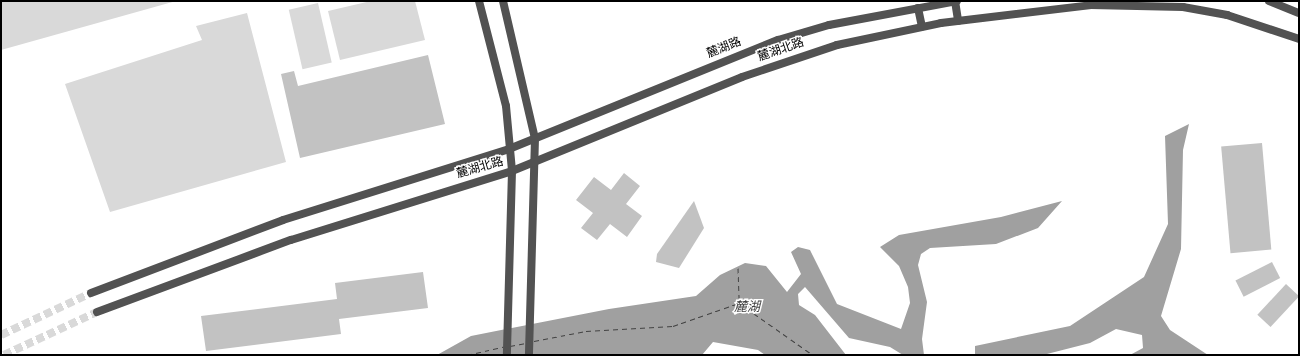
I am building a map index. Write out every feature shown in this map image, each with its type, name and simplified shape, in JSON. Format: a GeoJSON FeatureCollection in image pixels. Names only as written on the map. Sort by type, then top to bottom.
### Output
{"type":"FeatureCollection","features":[{"type":"Feature","properties":{"kind":"street"},"geometry":{"type":"LineString","coordinates":[[479,1],[506,106],[512,171],[507,355]]}},
{"type":"Feature","properties":{"kind":"street"},"geometry":{"type":"LineString","coordinates":[[503,1],[535,138],[536,162],[530,313],[530,355]]}},
{"type":"Feature","properties":{"kind":"street"},"geometry":{"type":"LineString","coordinates":[[956,1],[958,21]]}},
{"type":"Feature","properties":{"kind":"street","name":"麓湖路"},"geometry":{"type":"LineString","coordinates":[[91,293],[284,220],[509,149],[778,40],[829,25],[956,1]]}},
{"type":"Feature","properties":{"kind":"street"},"geometry":{"type":"LineString","coordinates":[[1268,1],[1299,13]]}},
{"type":"Feature","properties":{"kind":"street","name":"麓湖北路"},"geometry":{"type":"LineString","coordinates":[[97,312],[291,240],[512,171],[786,60],[837,45],[958,21],[1091,5],[1183,7],[1234,17],[1299,39]]}},
{"type":"Feature","properties":{"kind":"street"},"geometry":{"type":"LineString","coordinates":[[918,8],[922,27]]}},
{"type":"Feature","properties":{"kind":"shaded area"},"geometry":{"type":"Polygon","coordinates":[[[1,1],[176,1],[1,50],[1,1]]]}},
{"type":"Feature","properties":{"kind":"shaded area"},"geometry":{"type":"Polygon","coordinates":[[[371,1],[415,1],[425,40],[340,60],[328,11],[371,1]]]}},
{"type":"Feature","properties":{"kind":"shaded area"},"geometry":{"type":"Polygon","coordinates":[[[318,3],[332,62],[302,69],[289,10],[318,3]]]}},
{"type":"Feature","properties":{"kind":"shaded area"},"geometry":{"type":"Polygon","coordinates":[[[247,13],[286,162],[110,212],[65,84],[202,40],[196,26],[247,13]]]}},
{"type":"Feature","properties":{"kind":"water"},"geometry":{"type":"Polygon","coordinates":[[[1189,124],[1183,150],[1181,249],[1161,316],[1170,330],[1208,355],[1130,355],[1143,348],[1142,335],[1116,329],[1090,343],[1043,355],[975,355],[975,346],[1070,326],[1144,277],[1168,224],[1165,136],[1189,124]]]}},
{"type":"Feature","properties":{"kind":"water","name":"麓湖"},"geometry":{"type":"Polygon","coordinates":[[[1062,201],[1038,228],[996,244],[930,248],[921,254],[918,265],[927,302],[922,339],[924,355],[903,355],[890,347],[849,338],[805,287],[798,294],[799,305],[815,315],[846,355],[765,355],[758,350],[713,342],[702,355],[437,355],[471,336],[609,309],[696,296],[720,275],[745,263],[766,266],[787,292],[801,274],[791,252],[798,247],[810,250],[837,304],[901,329],[910,303],[908,287],[899,266],[880,247],[899,235],[1001,217],[1062,201]]]}},
{"type":"Feature","properties":{"kind":"building"},"geometry":{"type":"Polygon","coordinates":[[[428,55],[445,124],[300,158],[281,74],[294,71],[298,86],[428,55]]]}},
{"type":"Feature","properties":{"kind":"building"},"geometry":{"type":"Polygon","coordinates":[[[1262,143],[1271,250],[1230,253],[1221,147],[1262,143]]]}},
{"type":"Feature","properties":{"kind":"building"},"geometry":{"type":"Polygon","coordinates":[[[624,173],[640,186],[626,204],[642,216],[627,237],[610,224],[597,240],[581,228],[593,213],[576,200],[594,177],[611,190],[624,173]]]}},
{"type":"Feature","properties":{"kind":"building"},"geometry":{"type":"Polygon","coordinates":[[[694,201],[704,228],[679,268],[656,262],[657,254],[694,201]]]}},
{"type":"Feature","properties":{"kind":"building"},"geometry":{"type":"Polygon","coordinates":[[[1272,262],[1280,278],[1244,297],[1235,281],[1272,262]]]}},
{"type":"Feature","properties":{"kind":"building"},"geometry":{"type":"Polygon","coordinates":[[[423,272],[428,308],[339,319],[341,334],[206,351],[201,316],[337,299],[335,283],[423,272]]]}},
{"type":"Feature","properties":{"kind":"building"},"geometry":{"type":"Polygon","coordinates":[[[1286,284],[1299,296],[1271,327],[1257,315],[1286,284]]]}},
{"type":"Feature","properties":{"kind":"ferry route"},"geometry":{"type":"LineString","coordinates":[[738,268],[739,303],[813,355]]}},
{"type":"Feature","properties":{"kind":"ferry route"},"geometry":{"type":"LineString","coordinates":[[534,341],[586,331],[673,326],[739,303]]}},
{"type":"Feature","properties":{"kind":"ferry route"},"geometry":{"type":"LineString","coordinates":[[510,346],[525,343]]}},
{"type":"Feature","properties":{"kind":"ferry route"},"geometry":{"type":"LineString","coordinates":[[467,355],[503,347]]}},
{"type":"Feature","properties":{"kind":"tunnel"},"geometry":{"type":"LineString","coordinates":[[1,335],[91,293]]}},
{"type":"Feature","properties":{"kind":"tunnel"},"geometry":{"type":"LineString","coordinates":[[4,355],[97,312]]}}]}
